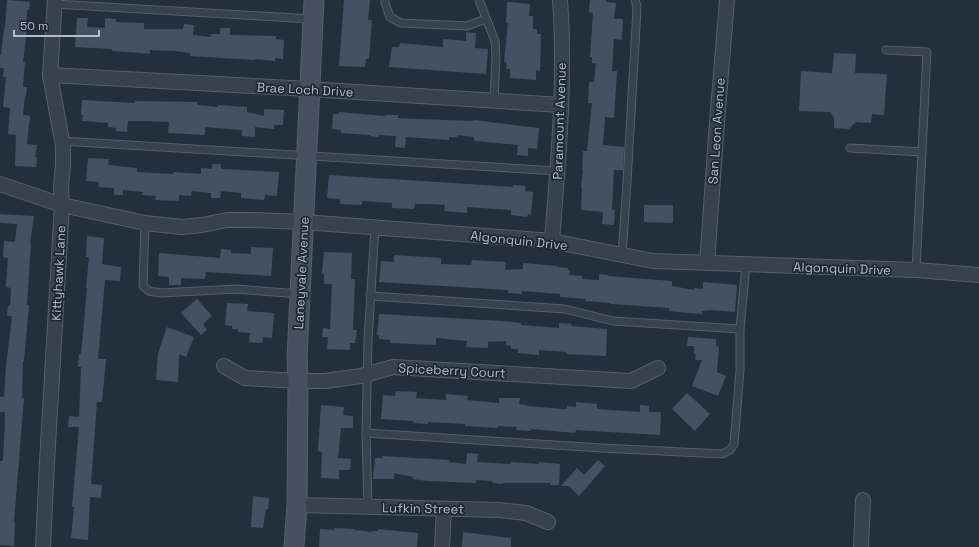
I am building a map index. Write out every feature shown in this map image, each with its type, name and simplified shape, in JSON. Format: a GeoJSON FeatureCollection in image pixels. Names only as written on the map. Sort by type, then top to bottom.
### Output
{"type":"FeatureCollection","features":[{"type":"Feature","properties":{"kind":"street","name":"Laneyvale Avenue"},"geometry":{"type":"LineString","coordinates":[[294,547],[297,505],[297,358],[314,0]]}},
{"type":"Feature","properties":{"kind":"street","name":"Paramount Avenue"},"geometry":{"type":"LineString","coordinates":[[552,242],[558,171],[561,105],[562,32],[560,0]]}},
{"type":"Feature","properties":{"kind":"street","name":"San Leon Avenue"},"geometry":{"type":"LineString","coordinates":[[707,263],[716,122],[727,0]]}},
{"type":"Feature","properties":{"kind":"street","name":"Kittyhawk Lane"},"geometry":{"type":"LineString","coordinates":[[43,547],[63,166],[62,141],[50,75],[54,2]]}},
{"type":"Feature","properties":{"kind":"street","name":"Brae Loch Drive"},"geometry":{"type":"LineString","coordinates":[[50,75],[309,89],[561,105]]}},
{"type":"Feature","properties":{"kind":"street","name":"Algonquin Drive"},"geometry":{"type":"LineString","coordinates":[[0,184],[62,205],[145,223],[182,227],[227,220],[304,222],[552,242],[653,261],[916,270],[979,275]]}},
{"type":"Feature","properties":{"kind":"street","name":"Spiceberry Court"},"geometry":{"type":"LineString","coordinates":[[224,366],[245,378],[298,381],[325,381],[361,376],[393,367],[631,381],[658,368]]}},
{"type":"Feature","properties":{"kind":"street"},"geometry":{"type":"LineString","coordinates":[[861,547],[863,500]]}},
{"type":"Feature","properties":{"kind":"street","name":"Lufkin Street"},"geometry":{"type":"LineString","coordinates":[[297,505],[499,510],[526,513],[548,522]]}},
{"type":"Feature","properties":{"kind":"street"},"geometry":{"type":"LineString","coordinates":[[442,547],[444,509]]}},
{"type":"Feature","properties":{"kind":"lane"},"geometry":{"type":"LineString","coordinates":[[385,0],[390,17],[401,23],[466,26],[486,19]]}},
{"type":"Feature","properties":{"kind":"lane"},"geometry":{"type":"LineString","coordinates":[[479,0],[495,41],[494,101]]}},
{"type":"Feature","properties":{"kind":"lane"},"geometry":{"type":"LineString","coordinates":[[622,255],[628,182],[637,6],[635,0]]}},
{"type":"Feature","properties":{"kind":"lane"},"geometry":{"type":"LineString","coordinates":[[54,2],[313,20]]}},
{"type":"Feature","properties":{"kind":"lane"},"geometry":{"type":"LineString","coordinates":[[886,50],[926,52],[916,270]]}},
{"type":"Feature","properties":{"kind":"lane"},"geometry":{"type":"LineString","coordinates":[[62,141],[558,171]]}},
{"type":"Feature","properties":{"kind":"lane"},"geometry":{"type":"LineString","coordinates":[[850,148],[922,152]]}},
{"type":"Feature","properties":{"kind":"lane"},"geometry":{"type":"LineString","coordinates":[[145,223],[143,286],[149,291],[161,294],[235,289],[300,294]]}},
{"type":"Feature","properties":{"kind":"lane"},"geometry":{"type":"LineString","coordinates":[[368,507],[366,433],[367,374],[370,296],[375,228]]}},
{"type":"Feature","properties":{"kind":"lane"},"geometry":{"type":"LineString","coordinates":[[366,433],[722,454],[730,450],[734,444],[740,370],[740,329],[746,265]]}},
{"type":"Feature","properties":{"kind":"lane"},"geometry":{"type":"LineString","coordinates":[[370,296],[565,309],[613,321],[740,329]]}},
{"type":"Feature","properties":{"kind":"building"},"geometry":{"type":"Polygon","coordinates":[[[7,0],[30,2],[29,10],[27,10],[23,62],[25,62],[23,87],[27,87],[23,115],[30,116],[27,144],[37,145],[35,157],[37,157],[36,167],[15,166],[16,135],[8,134],[10,108],[3,107],[6,77],[3,77],[4,68],[0,68],[0,55],[5,28],[7,0]]]}},
{"type":"Feature","properties":{"kind":"building"},"geometry":{"type":"Polygon","coordinates":[[[344,0],[370,0],[368,20],[372,20],[369,59],[366,59],[365,67],[339,66],[344,0]]]}},
{"type":"Feature","properties":{"kind":"building"},"geometry":{"type":"Polygon","coordinates":[[[590,0],[606,0],[606,2],[616,3],[614,19],[623,19],[622,40],[614,39],[612,71],[617,71],[614,118],[605,117],[603,145],[624,147],[623,170],[614,170],[612,209],[615,210],[614,225],[602,224],[603,212],[581,210],[583,151],[587,151],[592,103],[588,103],[589,82],[594,82],[596,63],[592,63],[592,57],[590,57],[593,13],[589,12],[590,0]]]}},
{"type":"Feature","properties":{"kind":"building"},"geometry":{"type":"Polygon","coordinates":[[[507,2],[530,4],[529,16],[533,16],[533,29],[537,29],[537,34],[541,34],[540,71],[536,70],[536,80],[510,78],[510,69],[506,69],[507,63],[504,62],[508,23],[506,23],[507,2]]]}},
{"type":"Feature","properties":{"kind":"building"},"geometry":{"type":"Polygon","coordinates":[[[77,18],[88,18],[87,27],[105,28],[105,18],[116,19],[116,22],[144,23],[144,29],[183,29],[184,24],[194,25],[193,35],[210,37],[211,34],[220,34],[220,28],[230,28],[230,35],[276,36],[276,39],[284,40],[283,59],[275,58],[275,61],[190,56],[190,53],[150,50],[150,54],[112,51],[112,49],[75,47],[77,18]]]}},
{"type":"Feature","properties":{"kind":"building"},"geometry":{"type":"Polygon","coordinates":[[[466,32],[476,33],[475,48],[488,49],[486,74],[389,67],[392,47],[399,47],[400,43],[443,47],[443,39],[466,41],[466,32]]]}},
{"type":"Feature","properties":{"kind":"building"},"geometry":{"type":"Polygon","coordinates":[[[834,53],[856,54],[855,73],[887,74],[884,115],[872,114],[871,123],[856,122],[849,129],[834,128],[834,118],[830,112],[799,111],[801,71],[832,73],[834,53]]]}},
{"type":"Feature","properties":{"kind":"building"},"geometry":{"type":"Polygon","coordinates":[[[82,100],[135,103],[135,101],[197,102],[197,105],[247,107],[247,112],[264,116],[264,109],[284,110],[283,125],[274,125],[274,129],[255,127],[255,137],[242,136],[242,130],[205,127],[205,135],[168,133],[169,122],[128,121],[127,132],[116,131],[116,128],[108,127],[108,123],[82,121],[82,100]]]}},
{"type":"Feature","properties":{"kind":"building"},"geometry":{"type":"Polygon","coordinates":[[[339,112],[385,116],[398,115],[398,118],[473,120],[539,128],[537,149],[528,148],[528,156],[517,155],[518,145],[474,141],[474,137],[457,135],[457,137],[449,137],[449,140],[406,137],[405,148],[395,147],[396,136],[379,135],[378,137],[341,133],[341,130],[332,129],[333,114],[339,114],[339,112]]]}},
{"type":"Feature","properties":{"kind":"building"},"geometry":{"type":"Polygon","coordinates":[[[88,158],[109,159],[108,165],[137,168],[137,172],[201,174],[201,168],[212,169],[212,164],[221,164],[221,169],[279,172],[277,196],[265,195],[264,200],[241,198],[241,193],[221,191],[220,198],[211,198],[211,193],[192,191],[191,196],[179,195],[179,201],[155,200],[156,196],[142,195],[143,192],[123,190],[123,195],[114,195],[114,188],[98,187],[99,182],[86,181],[88,158]]]}},
{"type":"Feature","properties":{"kind":"building"},"geometry":{"type":"Polygon","coordinates":[[[329,175],[513,187],[513,185],[526,186],[525,191],[533,192],[531,215],[528,214],[527,217],[511,215],[511,210],[467,207],[467,213],[444,211],[445,205],[415,204],[414,209],[392,208],[392,203],[362,201],[362,205],[340,204],[340,199],[327,198],[329,175]]]}},
{"type":"Feature","properties":{"kind":"building"},"geometry":{"type":"Polygon","coordinates":[[[644,205],[673,205],[673,223],[644,222],[644,205]]]}},
{"type":"Feature","properties":{"kind":"building"},"geometry":{"type":"Polygon","coordinates":[[[0,214],[34,216],[30,243],[27,305],[29,305],[23,361],[22,398],[24,398],[14,522],[14,546],[0,545],[0,461],[3,459],[5,412],[0,412],[0,397],[4,397],[12,316],[7,316],[8,306],[10,306],[11,288],[6,287],[8,258],[3,257],[4,241],[15,242],[17,224],[0,223],[0,214]]]}},
{"type":"Feature","properties":{"kind":"building"},"geometry":{"type":"Polygon","coordinates":[[[87,236],[104,238],[102,264],[121,267],[120,281],[105,280],[98,359],[106,359],[102,402],[97,402],[91,484],[102,485],[101,498],[90,497],[88,540],[71,538],[74,507],[72,507],[79,427],[68,427],[69,416],[79,417],[81,367],[78,367],[79,354],[81,354],[87,288],[89,257],[86,257],[87,236]]]}},
{"type":"Feature","properties":{"kind":"building"},"geometry":{"type":"Polygon","coordinates":[[[251,247],[273,248],[271,276],[206,272],[205,279],[181,278],[181,285],[169,285],[169,277],[158,276],[159,253],[220,258],[221,249],[231,250],[231,253],[251,254],[251,247]]]}},
{"type":"Feature","properties":{"kind":"building"},"geometry":{"type":"Polygon","coordinates":[[[324,252],[352,253],[351,279],[355,279],[353,330],[357,330],[355,343],[350,343],[350,350],[327,349],[328,337],[322,337],[323,328],[330,329],[332,284],[324,284],[324,274],[322,273],[324,252]]]}},
{"type":"Feature","properties":{"kind":"building"},"geometry":{"type":"Polygon","coordinates":[[[394,255],[441,258],[441,264],[471,265],[472,260],[506,262],[505,270],[523,269],[523,263],[557,266],[568,268],[568,270],[570,270],[569,275],[582,276],[582,279],[599,280],[599,274],[672,281],[672,286],[694,290],[694,288],[703,289],[703,282],[737,285],[735,312],[710,310],[702,311],[702,314],[688,313],[669,311],[669,308],[585,301],[586,299],[560,297],[560,294],[522,291],[522,294],[508,293],[508,290],[379,282],[381,261],[394,262],[394,255]]]}},
{"type":"Feature","properties":{"kind":"building"},"geometry":{"type":"Polygon","coordinates":[[[197,299],[212,316],[203,324],[207,330],[201,335],[181,313],[197,299]]]}},
{"type":"Feature","properties":{"kind":"building"},"geometry":{"type":"Polygon","coordinates":[[[227,303],[248,304],[247,311],[274,313],[272,338],[263,337],[262,343],[249,342],[250,333],[238,332],[238,329],[232,329],[232,326],[225,325],[227,303]]]}},
{"type":"Feature","properties":{"kind":"building"},"geometry":{"type":"Polygon","coordinates":[[[379,314],[503,321],[521,323],[521,325],[559,328],[559,323],[572,324],[571,326],[607,329],[606,356],[566,354],[566,352],[539,350],[539,355],[518,353],[518,349],[511,349],[511,346],[506,345],[506,341],[488,342],[488,348],[466,347],[467,341],[436,338],[436,345],[390,343],[390,340],[379,339],[379,335],[377,335],[379,314]]]}},
{"type":"Feature","properties":{"kind":"building"},"geometry":{"type":"Polygon","coordinates":[[[167,327],[194,337],[186,357],[179,354],[178,382],[156,380],[158,353],[167,327]]]}},
{"type":"Feature","properties":{"kind":"building"},"geometry":{"type":"Polygon","coordinates":[[[688,337],[716,339],[716,346],[719,347],[717,372],[726,376],[718,396],[692,386],[702,360],[695,360],[696,354],[694,354],[694,346],[687,346],[688,337]]]}},
{"type":"Feature","properties":{"kind":"building"},"geometry":{"type":"Polygon","coordinates":[[[396,391],[417,392],[416,398],[446,400],[446,394],[468,396],[467,400],[499,403],[499,398],[520,398],[519,404],[562,409],[567,409],[567,406],[576,407],[576,402],[597,404],[597,409],[640,412],[640,405],[649,406],[649,412],[661,412],[660,435],[576,430],[575,433],[531,429],[531,431],[516,430],[517,427],[498,426],[498,428],[428,422],[428,424],[413,423],[414,421],[381,419],[383,395],[395,396],[396,391]]]}},
{"type":"Feature","properties":{"kind":"building"},"geometry":{"type":"Polygon","coordinates":[[[687,393],[710,414],[695,431],[672,409],[687,393]]]}},
{"type":"Feature","properties":{"kind":"building"},"geometry":{"type":"Polygon","coordinates":[[[321,405],[344,407],[343,415],[353,416],[353,428],[341,428],[338,458],[351,459],[350,470],[339,470],[339,479],[321,478],[322,452],[318,451],[321,405]]]}},
{"type":"Feature","properties":{"kind":"building"},"geometry":{"type":"Polygon","coordinates":[[[467,453],[478,454],[477,462],[539,464],[539,462],[560,464],[559,485],[550,485],[550,483],[503,484],[493,483],[492,481],[476,480],[476,483],[427,481],[413,479],[413,477],[394,473],[394,479],[373,479],[375,458],[382,458],[382,456],[449,460],[449,462],[466,464],[467,453]]]}},
{"type":"Feature","properties":{"kind":"building"},"geometry":{"type":"Polygon","coordinates":[[[598,460],[605,466],[579,496],[569,486],[561,486],[577,468],[584,475],[598,460]]]}},
{"type":"Feature","properties":{"kind":"building"},"geometry":{"type":"Polygon","coordinates":[[[253,496],[269,498],[263,528],[251,527],[253,496]]]}},
{"type":"Feature","properties":{"kind":"building"},"geometry":{"type":"Polygon","coordinates":[[[334,528],[355,529],[372,532],[378,531],[378,529],[418,533],[417,547],[319,547],[320,529],[334,530],[334,528]]]}},
{"type":"Feature","properties":{"kind":"building"},"geometry":{"type":"Polygon","coordinates":[[[463,532],[511,538],[511,547],[462,547],[463,532]]]}}]}
